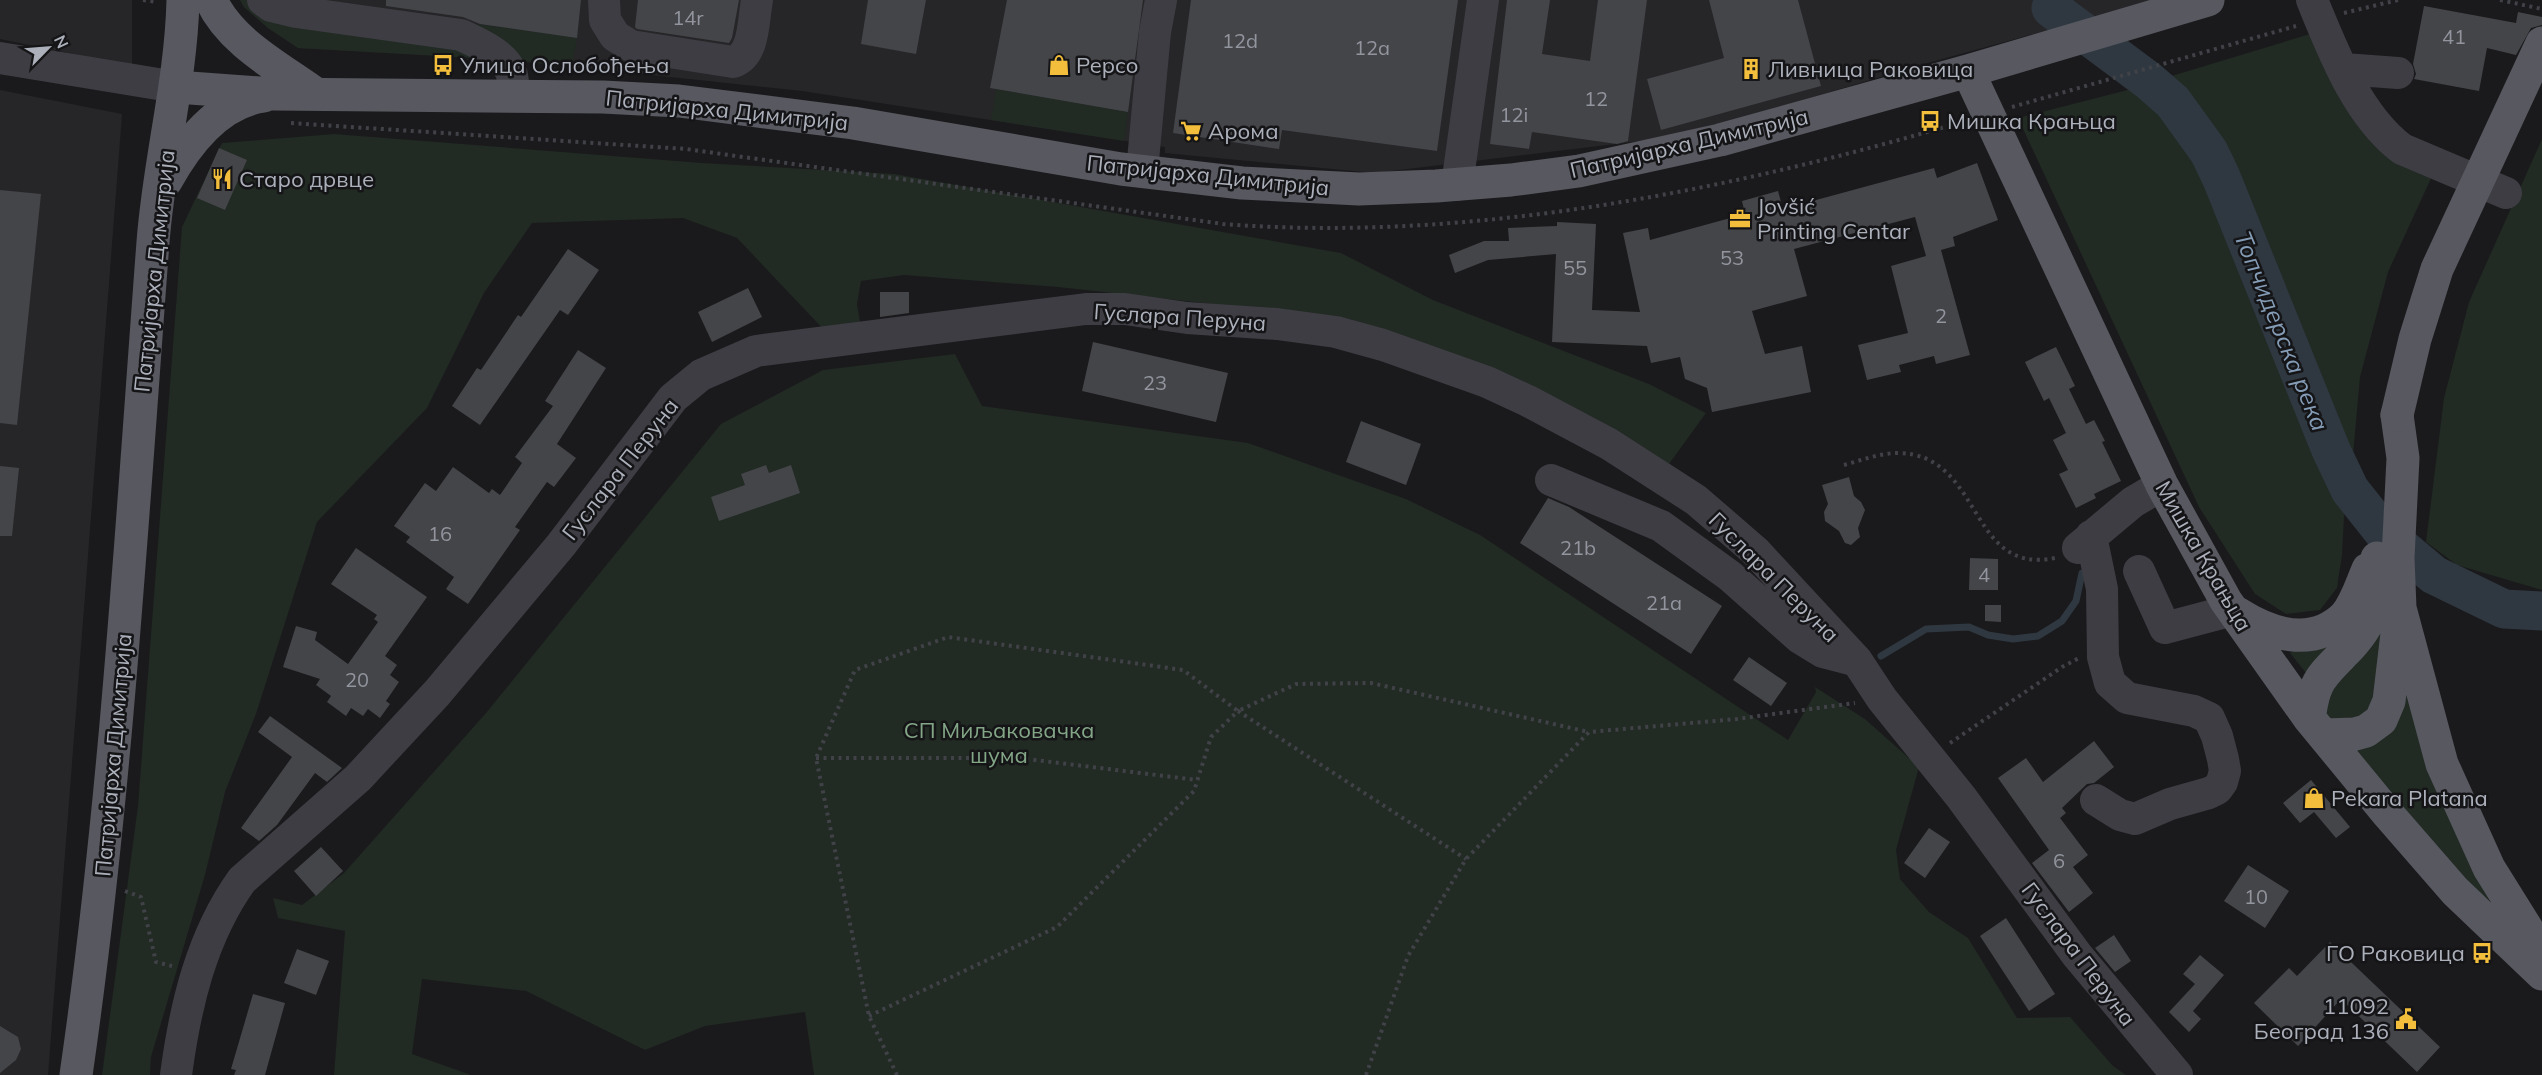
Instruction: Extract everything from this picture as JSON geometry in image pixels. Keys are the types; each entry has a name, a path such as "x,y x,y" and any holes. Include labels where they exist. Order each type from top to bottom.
{"main road":[{"path":"176,87 183,0"},
{"path":"211,0 225,23 237,36 316,94"},
{"name":"Патријарха Димитрија","path":"76,1075 102,886 157,198 176,87 273,94 603,97 679,101 891,128 1142,171 1242,183 1359,189 1457,185 1579,171 1720,140 1968,71 2208,0"},
{"path":"2397,415 2403,458 2398,558 2400,608 2389,701 2381,720 2366,731 2355,734 2316,726 2316,687 2322,677 2360,636 2373,613 2379,586 2376,551 2383,454 2397,415 2413,348 2436,269 2542,43"},
{"name":"Мишка Крањца","path":"1968,71 2162,485 2233,610 2316,726 2455,891 2542,974"},
{"path":"157,198 185,149 206,126 240,103 273,94"},
{"path":"2233,610 2253,623 2278,634 2300,635 2327,628 2345,615 2353,605 2376,551"},
{"path":"2400,608 2442,764 2489,868 2542,953"}],"street":[{"path":"263,0 271,6 296,12 461,35 477,42 507,64 512,75 514,96"},
{"path":"604,0 605,20 615,36 631,46 733,62 747,52 757,0"},
{"path":"1142,171 1155,32 1161,0"},
{"path":"1457,185 1483,0"},
{"path":"2316,10 2344,69 2371,115 2389,139 2402,149 2506,193"},
{"path":"0,58 176,87"},
{"path":"2344,69 2398,73"},
{"name":"Гуслара Перуна","path":"176,1075 185,1015 195,974 242,880 358,777 437,693 561,545 673,398 702,375 756,351 1086,309 1125,309 1187,318 1277,324 1336,332 1383,345 1487,382 1528,401 1589,433 1696,500 1747,544 1857,661 1882,699 1929,757 2077,955 2177,1075"},
{"path":"1551,480 1661,526 1730,576 1800,638 1823,652 1857,661"},
{"path":"2097,800 2120,815 2135,819 2170,804 2209,793 2222,782 2225,771 2217,736 2209,718 2194,711 2127,698 2110,683 2103,657 2102,590 2084,542 2133,502 2162,485"},
{"path":"2139,571 2165,628 2233,610"}],"path":[{"path":"1989,114 2151,66 2316,10 2398,0"},
{"path":"2500,0 2542,9"},
{"path":"1844,465 1880,455 1899,453 1915,456 1948,472 1967,497 1991,536 2001,547 2014,555 2031,560 2044,560 2060,557 2084,542"},
{"path":"897,1075 869,1016 816,758 855,670 948,637 1184,670 1238,711 1466,859"},
{"path":"1929,757 2062,667"},
{"path":"869,1016 1057,927 1194,791 1211,737 1238,711 1296,684 1371,683 1589,732 1737,719 1882,699"},
{"path":"1366,1075 1407,956 1466,859 1589,732"},
{"path":"816,758 1019,758 1197,780"},
{"path":"102,886 141,897 156,962 195,974"}],"shaded area":[{"path":"0,0 132,0 132,66 0,39"},
{"path":"240,0 2159,0 1924,64 1682,136 1374,173 1165,153 1165,147 802,91 502,59 298,48 268,28 244,7"},
{"path":"0,90 122,114 48,1075 0,1075"}],"green space":[{"path":"240,0 256,0 431,37 490,59 298,48 268,28 244,7"},
{"path":"477,24 577,38 572,66 526,62"},
{"path":"2310,34 2434,172 2388,272 2360,377 2351,479 2227,176 2197,122 2165,78"},
{"path":"2143,86 2176,119 2204,157 2310,419 2345,498 2342,555 2337,588 2320,610 2286,614 2255,594 2199,507 2018,118"},
{"path":"996,89 1128,112 1124,141 991,120"},
{"path":"334,134 702,163 894,174 1341,253 1433,300 1649,384 1706,413 1669,464 1509,377 1350,319 1058,287 904,275 861,281 857,304 861,328 827,333 737,238 683,218 532,223 484,293 427,408 317,522 256,714 225,792 205,875 151,1057 150,1075 102,1075 138,806 182,227 222,143"},
{"path":"2542,139 2542,590 2457,565 2426,542 2444,398 2469,302"},
{"name":"СП Миљаковачка шума","path":"955,354 982,406 1248,443 1406,499 1480,535 1788,740 1816,692 1815,687 1865,719 1919,767 1896,850 1900,879 1929,912 1968,938 2017,1018 2070,1017 2113,1066 2126,1075 814,1075 805,1012 705,1026 645,1050 526,991 422,979 412,1054 471,1075 334,1075 345,931 278,918 273,898 302,905 344,873 486,713 721,424 823,370"},
{"path":"2388,614 2373,717 2328,722 2323,702"},
{"path":"2333,639 2306,673 2290,653 2302,644"},
{"path":"2408,691 2492,900 2475,889 2353,750 2405,699"}],"building":[{"path":"386,0 581,0 577,38 480,24 463,17 386,6"},
{"path":"638,0 739,0 732,38 729,43 637,29 635,27"},
{"path":"868,0 926,0 916,54 861,44"},
{"path":"1007,0 1143,0 1128,112 990,88"},
{"path":"1191,0 1458,0 1437,151 1282,130 1279,149 1173,133"},
{"path":"1507,0 1550,0 1542,54 1590,61 1598,0 1647,0 1628,141 1617,144 1532,132 1529,149 1490,144"},
{"name":"Ливница Раковица","path":"1709,0 1798,0 1821,86 1661,130 1647,79 1724,58"},
{"path":"2424,6 2516,23 2518,12 2542,17 2542,25 2531,28 2516,55 2487,48 2479,91 2414,79 2416,74 2413,64"},
{"name":"Старо дрвце","path":"219,148 247,160 225,210 197,198"},
{"path":"1977,163 1998,220 1953,237 1955,246 1941,250 1970,355 1936,364 1934,356 1899,365 1901,372 1867,380 1858,345 1908,333 1891,266 1926,256 1915,217 1794,249 1807,296 1752,311 1765,354 1802,346 1811,392 1712,412 1707,388 1685,379 1680,357 1651,363 1647,346 1552,342 1556,254 1488,260 1455,273 1449,255 1484,241 1509,241 1508,228 1557,226 1557,222 1596,224 1592,310 1640,312 1623,233 1648,228 1650,240 1745,214 1742,201 1778,191 1783,209 1934,168 1937,178"},
{"path":"0,190 41,194 17,425 0,423"},
{"path":"568,249 599,270 568,315 560,310 480,425 452,406 477,368 481,370 518,315 521,317"},
{"path":"748,288 762,317 712,342 698,312"},
{"path":"880,292 909,292 909,313 880,317"},
{"path":"1093,342 1228,373 1216,422 1082,391"},
{"path":"2056,347 2075,386 2069,389 2086,424 2094,420 2121,481 2094,494 2096,498 2076,508 2059,474 2068,470 2053,440 2066,433 2049,398 2044,401 2025,362"},
{"path":"578,350 606,368 557,444 576,458 554,487 547,482 515,527 520,530 468,604 446,589 454,577 406,542 410,537 394,526 425,483 436,491 453,467 489,493 492,489 500,495 522,463 515,457 553,406 545,401"},
{"path":"1361,421 1421,444 1406,485 1346,462"},
{"path":"766,465 769,473 791,465 800,493 719,521 711,497 745,485 741,474"},
{"path":"0,466 19,468 12,536 0,536"},
{"path":"1849,477 1854,496 1865,510 1858,528 1860,537 1851,545 1845,543 1839,531 1825,521 1824,512 1828,504 1822,485"},
{"path":"1548,498 1569,507 1722,606 1691,654 1520,543"},
{"path":"356,548 427,597 385,656 397,665 390,675 399,682 386,701 390,704 380,718 368,709 363,716 351,708 346,716 327,702 331,696 316,685 320,679 283,667 296,626 317,632 315,640 348,664 378,622 374,619 377,615 331,584"},
{"path":"1970,558 1998,559 1998,590 1969,590"},
{"path":"1985,605 2001,605 2001,622 1985,621"},
{"path":"1749,657 1787,683 1771,706 1733,680"},
{"path":"270,716 342,768 327,782 315,773 277,825 259,841 241,828 292,757 258,732"},
{"path":"2094,741 2114,767 2094,783 2087,784 2062,808 2066,813 2060,818 2088,855 2073,867 2093,893 2069,912 2032,863 2049,850 1998,778 2026,758 2043,782"},
{"path":"2311,780 2350,827 2336,838 2314,812 2300,823 2283,803"},
{"path":"1929,828 1950,842 1925,878 1904,863"},
{"path":"321,847 343,871 316,896 294,871"},
{"path":"2248,865 2289,891 2265,928 2224,901"},
{"path":"2006,918 2055,994 2029,1011 1980,936"},
{"path":"2114,935 2131,961 2115,972 2095,948"},
{"path":"2330,942 2440,1047 2417,1072 2341,999 2298,1046 2254,1003 2289,968 2297,976"},
{"path":"297,949 329,961 316,995 284,983"},
{"path":"2200,955 2224,975 2193,1011 2201,1019 2189,1032 2169,1012 2195,984 2183,974"},
{"path":"253,994 285,1003 265,1075 234,1075 236,1070 231,1069"},
{"path":"0,1026 18,1037 21,1049 16,1060 0,1073"}],"waterway":[{"name":"Топчидерска река","path":"2051,8 2149,81 2173,102 2209,152 2331,450 2350,490 2385,534 2434,575 2504,609 2542,611"},
{"path":"1881,656 1926,629 1969,627 1988,635 2013,639 2038,636 2062,621 2076,601 2082,573"}],"place":[{"name":"Улица Ослобођења","path":"443,65"},
{"name":"Pepco","path":"1059,65"},
{"name":"Ливница Раковица","path":"1751,69"},
{"name":"Мишка Крањца","path":"1930,121"},
{"name":"Арома","path":"1191,131"},
{"name":"Старо дрвце","path":"222,179"},
{"name":"Jovšić Printing Centar","path":"1740,219"},
{"name":"Pekara Platana","path":"2314,798"},
{"name":"ГО Раковица","path":"2482,953"},
{"name":"11092 Београд 136","path":"2406,1019"}]}
